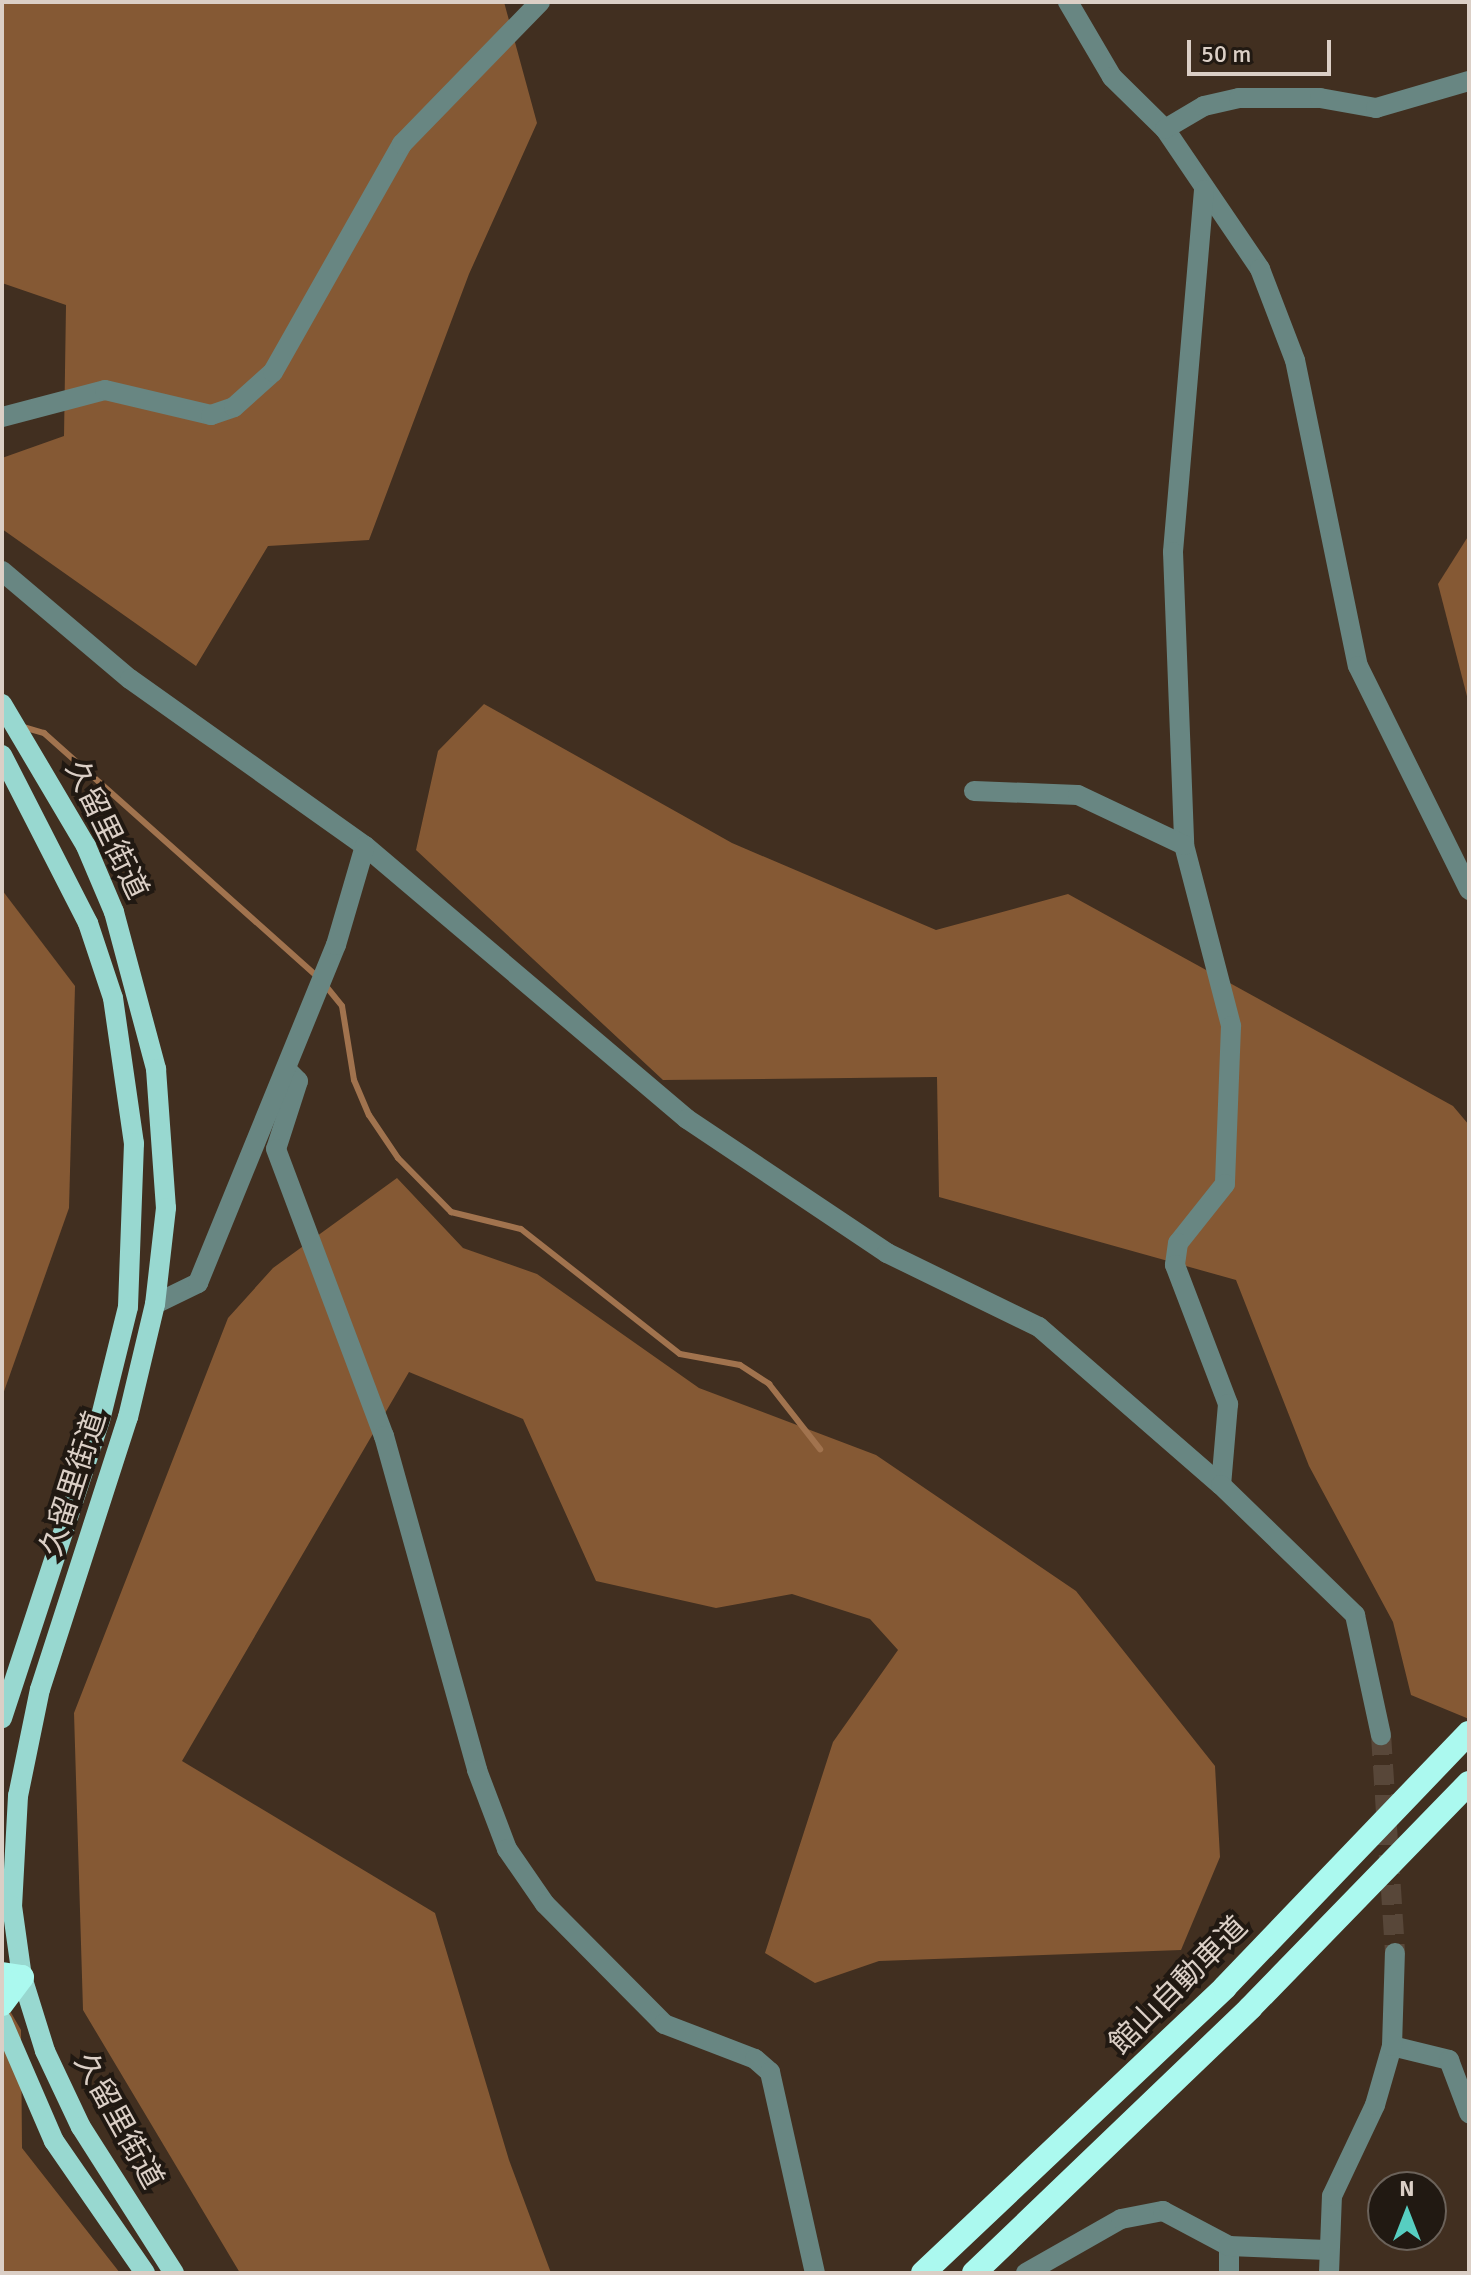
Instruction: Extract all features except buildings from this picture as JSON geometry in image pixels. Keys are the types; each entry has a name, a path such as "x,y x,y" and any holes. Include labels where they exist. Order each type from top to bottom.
{"highway":[{"name":"館山自動車道","path":"923,2273 1225,1987 1469,1733"},
{"path":"974,2273 1250,2008 1469,1783"},
{"path":"2,2004 12,1976"}],"main road":[{"name":"久留里街道","path":"2,704 86,846 139,989 164,1138 166,1208 155,1304 128,1417 40,1689 18,1796 12,1976 81,2127 174,2273"},
{"name":"久留里街道","path":"2,755 57,855 113,998 134,1143 134,1211 128,1307 100,1420 2,1718"},
{"name":"久留里街道","path":"2,2021 41,2120 145,2273"}],"street":[{"path":"2,417 105,390 211,415 234,407 273,372 402,144 540,2"},
{"path":"1068,2 1112,77 1165,129 1260,269 1295,360 1358,666 1469,890"},
{"path":"1165,129 1204,106 1239,98 1320,98 1376,108 1469,81"},
{"path":"1204,190 1173,552 1184,845 1231,1026 1225,1184 1178,1243 1175,1265 1228,1404 1221,1485"},
{"path":"2,571 130,679 365,846 687,1119 887,1253 1039,1327 1221,1485 1355,1615 1381,1735"},
{"path":"974,791 1078,795 1184,845"},
{"path":"155,1304 198,1283 336,945 365,846"},
{"path":"286,1069 298,1081 276,1149 384,1436 477,1770 507,1849 545,1904 664,2024 755,2059 770,2072 815,2273"},
{"path":"1329,2273 1327,2250 1332,2196 1375,2105 1392,2046 1395,1953"},
{"path":"1392,2046 1449,2060 1469,2113"},
{"path":"1026,2273 1121,2219 1163,2211 1229,2246 1327,2250"},
{"path":"1229,2246 1229,2273"}],"shaded area":[{"path":"2,2 504,2 537,123 469,274 369,540 268,546 196,666 2,529 2,458 64,436 66,305 2,283"},
{"path":"1469,535 1469,704 1438,584"},
{"path":"484,704 732,843 936,930 1068,894 1453,1106 1469,1125 1469,1719 1411,1695 1393,1622 1309,1466 1236,1280 939,1197 937,1077 663,1080 416,850 438,751"},
{"path":"2,890 75,986 69,1208 2,1397"},
{"path":"397,1178 463,1248 537,1274 699,1388 876,1455 1076,1591 1215,1766 1220,1857 1181,1950 879,1961 815,1983 765,1953 833,1742 898,1650 870,1619 792,1594 716,1608 596,1581 523,1419 409,1372 182,1761 435,1913 509,2160 551,2273 240,2273 83,2010 74,1713 228,1318 273,1268"},
{"path":"2,1997 21,2030 22,2148 120,2273 2,2273"}],"waterway":[{"path":"23,727 44,733 318,977"},
{"path":"325,985 342,1006 354,1080 369,1115 398,1158 451,1212 521,1229 680,1354 740,1365 769,1384 820,1449"}],"tunnel":[{"path":"1381,1735 1395,1953"}]}
